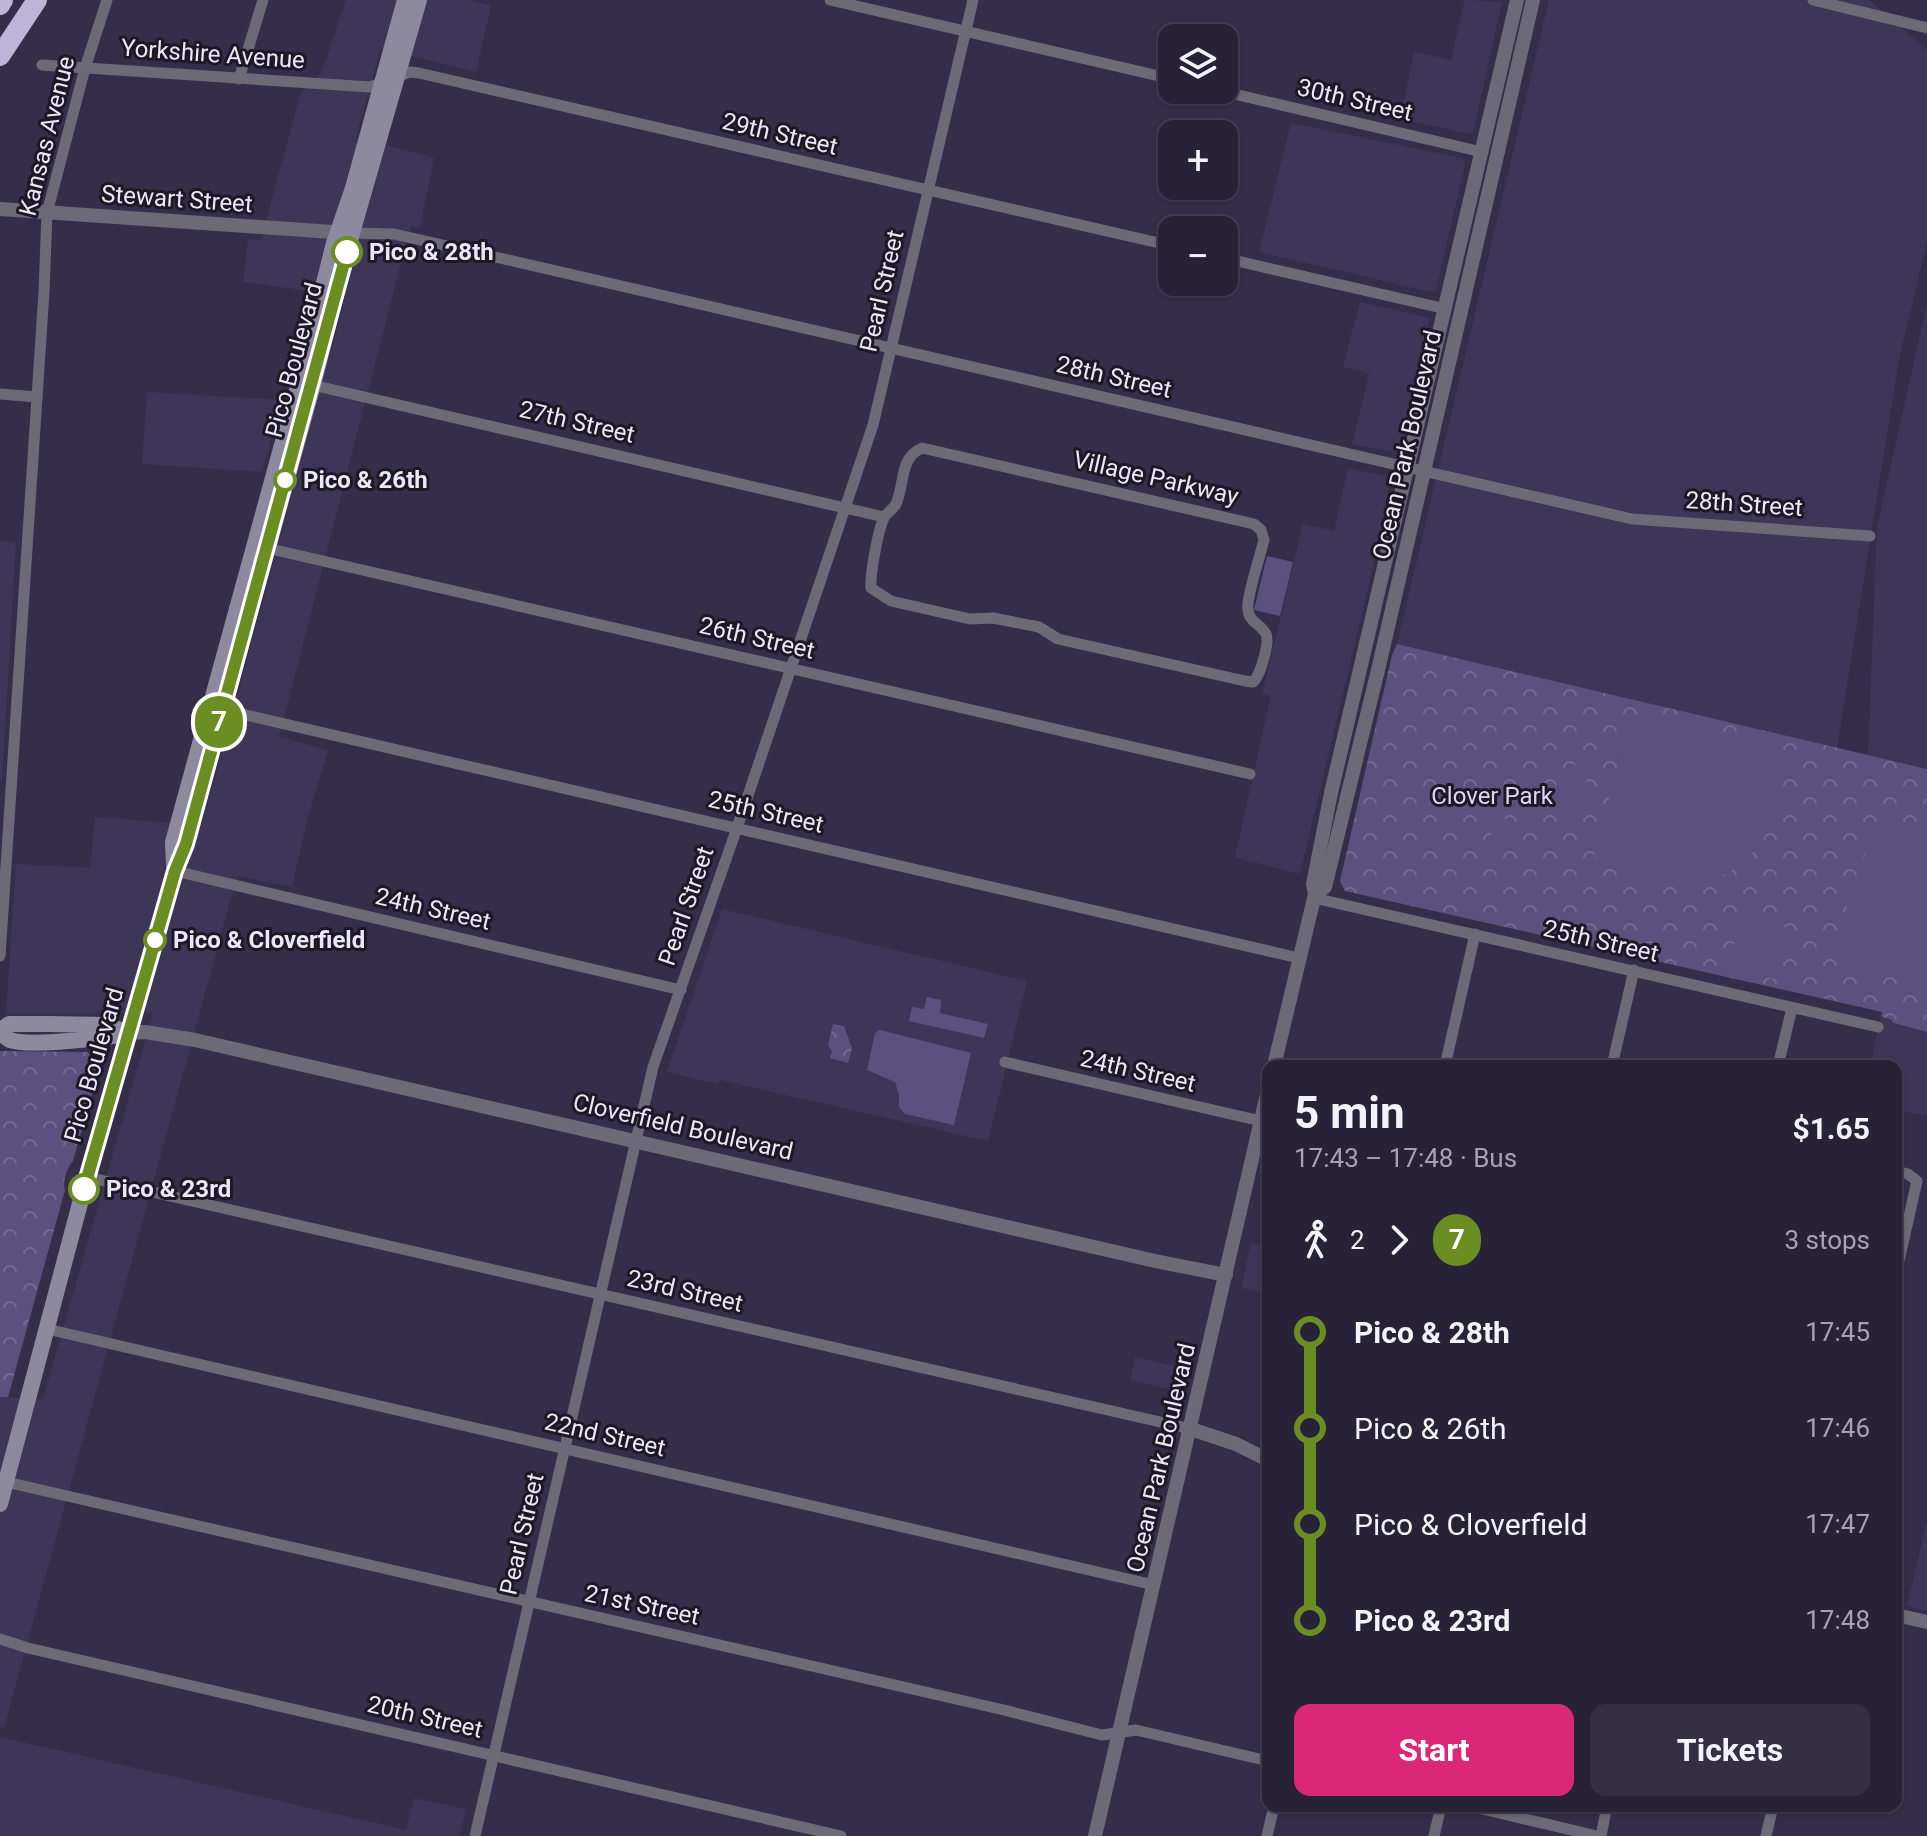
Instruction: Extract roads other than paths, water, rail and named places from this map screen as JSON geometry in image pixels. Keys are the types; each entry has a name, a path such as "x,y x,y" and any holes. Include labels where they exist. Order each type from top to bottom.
{"highway":[{"path":"0,56 37,0"}],"main road":[{"name":"Pico Boulevard","path":"0,1504 6,1482 6,1455 47,1329 128,1033 175,871 186,844 215,714 306,384 345,232 353,188 405,0"},
{"name":"Pico Boulevard","path":"345,232 397,78 419,0"},
{"name":"Cloverfield Boulevard","path":"0,1032 9,1024 49,1024 107,1025 128,1033"}],"street":[{"name":"Kansas Avenue","path":"0,956 47,213 85,68 107,0"},
{"path":"239,79 263,0"},
{"path":"830,0 1158,76"},
{"name":"Pearl Street","path":"475,1836 653,1067 873,425 973,0"},
{"name":"Ocean Park Boulevard","path":"1416,468 1446,309 1517,0"},
{"name":"Ocean Park Boulevard","path":"1275,1060 1314,896 1313,884 1331,793 1533,0"},
{"path":"1813,0 1927,28"},
{"name":"Yorkshire Avenue","path":"42,65 370,87 381,84"},
{"name":"29th Street","path":"381,84 410,72 419,73 1158,243"},
{"name":"30th Street","path":"1238,95 1482,152"},
{"name":"Stewart Street","path":"0,209 345,232"},
{"name":"28th Street","path":"345,232 394,234 1632,519 1870,536"},
{"path":"1238,261 1446,309"},
{"name":"27th Street","path":"306,384 884,517"},
{"path":"0,394 37,397"},
{"name":"Village Parkway","path":"922,448 1254,524 1261,530 1264,540 1248,604 1250,617 1265,632 1267,639 1259,676 1253,682 1245,681 1058,639 1039,627 993,618 970,619 891,601 871,588 870,575 884,517 897,503 907,461 913,452 922,448"},
{"name":"26th Street","path":"260,546 1250,774"},
{"name":"25th Street","path":"215,714 240,714 1299,958"},
{"name":"24th Street","path":"175,871 681,990"},
{"name":"25th Street","path":"1314,896 1878,1027"},
{"path":"1446,1060 1475,934"},
{"path":"1613,1060 1634,970"},
{"path":"1779,1060 1792,1008"},
{"name":"Cloverfield Boulevard","path":"128,1033 176,1036 1226,1275"},
{"name":"24th Street","path":"1005,1062 1261,1121"},
{"name":"Ocean Park Boulevard","path":"1095,1836 1262,1117"},
{"path":"1902,1172 1917,1181 1902,1247"},
{"name":"23rd Street","path":"87,1177 1191,1429 1236,1444 1262,1457"},
{"name":"22nd Street","path":"47,1329 1154,1585"},
{"name":"21st Street","path":"6,1482 1102,1735 1142,1731 1262,1760"},
{"path":"1902,1616 1927,1622"},
{"path":"1902,1623 1927,1629"},
{"name":"20th Street","path":"0,1639 841,1836"},
{"path":"1267,1836 1273,1812"},
{"path":"1434,1836 1440,1812"},
{"path":"1496,1812 1599,1836 1605,1812"},
{"path":"1766,1836 1772,1812"}],"place":[{"name":"Pico & 28th","path":"347,252"},
{"name":"Pico & 26th","path":"285,480"},
{"name":"Pico & Cloverfield","path":"155,940"},
{"name":"Pico & 23rd","path":"84,1189"}],"park label":[{"name":"Clover Park","path":"1492,796"}]}
